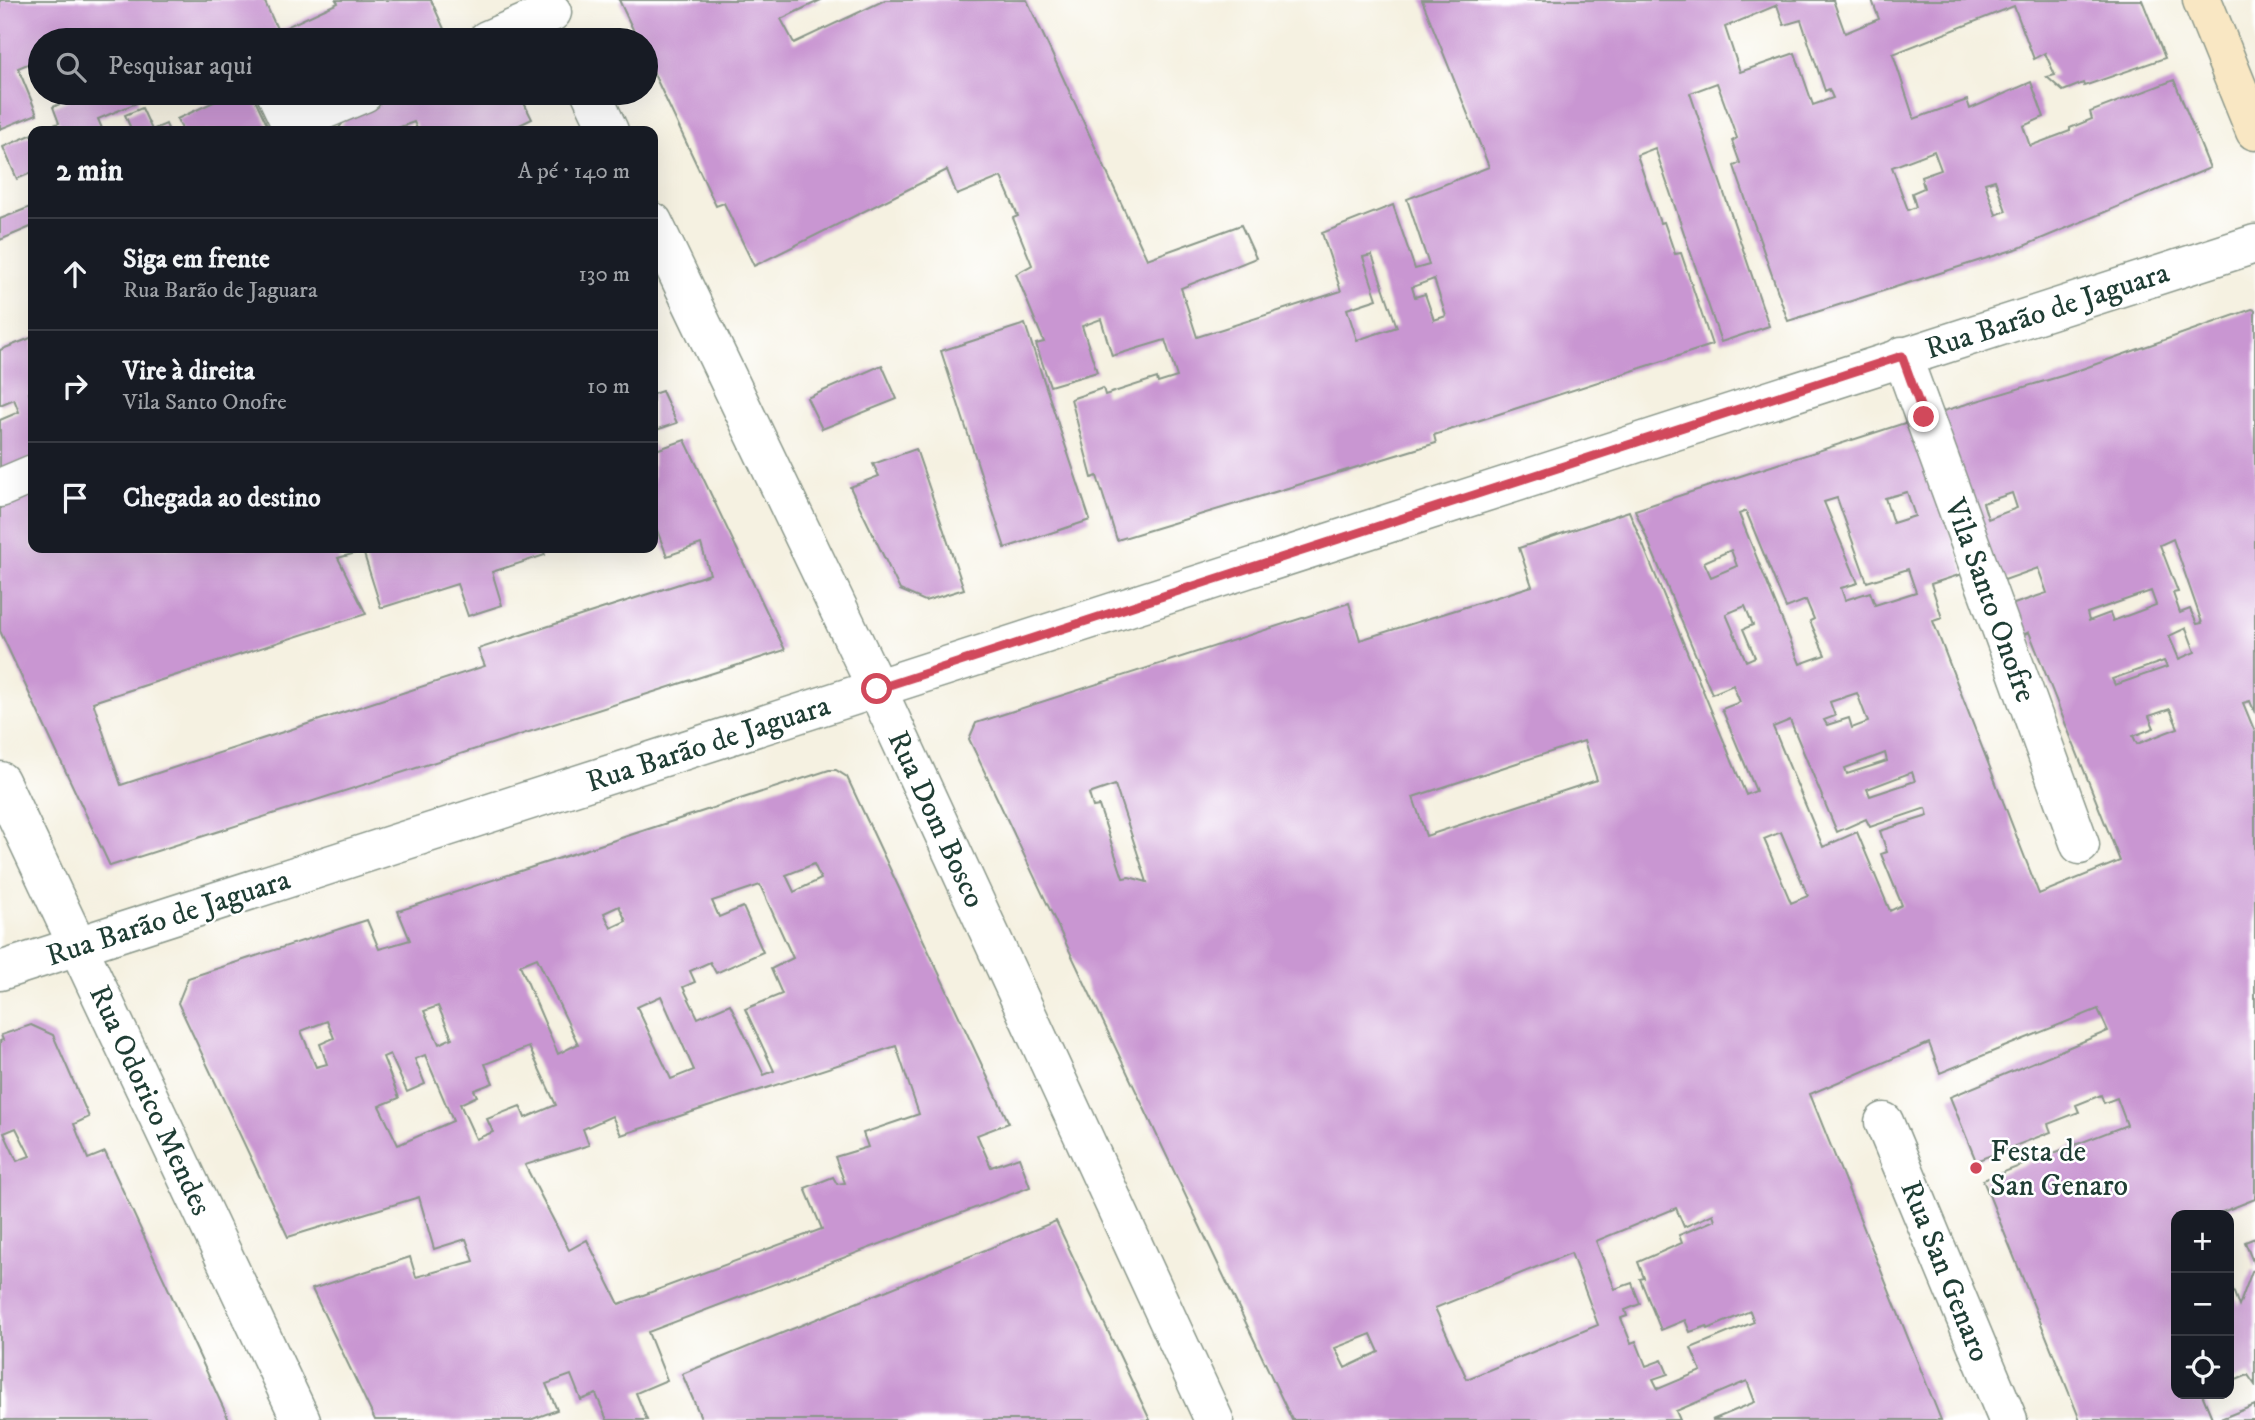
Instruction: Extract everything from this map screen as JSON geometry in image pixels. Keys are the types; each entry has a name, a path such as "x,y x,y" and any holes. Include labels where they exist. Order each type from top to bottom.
{"main road":[{"path":"2202,0 2255,131"}],"street":[{"path":"522,28 555,17"},
{"path":"287,116 324,105"},
{"path":"597,105 608,126"},
{"name":"Rua Dom Bosco","path":"658,232 877,689 1214,1420"},
{"name":"Rua Barão de Jaguara","path":"0,971 2255,244"},
{"name":"Vila Santo Onofre","path":"1902,356 2080,845"},
{"path":"0,488 28,476"},
{"name":"Rua Odorico Mendes","path":"0,781 300,1420"},
{"name":"Rua San Genaro","path":"1884,1122 2008,1420"}],"building":[{"path":"0,0 264,0 277,28 28,28 28,64 18,68 28,92 28,105 33,105 37,114 0,129"},
{"path":"336,0 431,0 444,28 284,28 338,3"},
{"path":"619,0 821,0 781,19 794,43 885,0 1027,0 1147,259 1241,225 1256,258 1181,288 1197,337 1341,291 1322,233 1393,205 1415,269 1429,265 1407,199 1489,167 1422,0 1833,0 1845,33 1879,19 1872,0 2142,0 2165,58 2063,91 2047,77 2055,75 2045,53 2034,59 2014,6 1893,54 1914,119 1967,100 1970,109 2031,82 2044,117 2023,126 2030,146 2070,131 2070,128 2092,119 2090,112 2174,80 2210,168 2019,248 1788,321 1734,166 1740,163 1732,141 1737,138 1717,83 1690,93 1769,326 1721,342 1655,148 1637,155 1660,223 1664,222 1675,254 1681,253 1712,345 1434,435 1436,443 1117,540 1097,476 1092,478 1071,399 1103,388 1105,395 1157,378 1158,383 1177,377 1165,340 1112,356 1101,319 1082,326 1097,372 1050,386 1036,344 1044,342 1016,274 1032,265 1013,218 1018,216 1001,177 957,195 947,170 754,266 724,203 716,206 658,83 658,28 632,28","holes":["1777,5 1784,25 1801,20 1825,91 1829,89 1833,98 1813,105 1795,53 1740,72 1725,27","1934,151 1941,170 1921,177 1924,188 1912,193 1916,207 1908,210 1892,167","1995,180 2006,211 1996,215 1985,183","1372,255 1397,327 1357,340 1347,309 1377,299 1363,257","1434,279 1446,316 1434,320 1425,294 1415,297 1412,287"]},
{"path":"132,105 98,119 101,126 52,126 59,123 53,107"},
{"path":"207,105 258,105 268,126 180,126 177,119"},
{"path":"376,105 525,105 532,119 517,126 416,126 414,122 403,126 340,126 346,118"},
{"path":"142,108 150,126 130,126 125,115"},
{"path":"28,136 28,174 17,179 3,147"},
{"path":"28,208 28,228 0,240 0,219"},
{"path":"2255,310 2255,713 2250,701 2243,703 2255,732 2255,1199 2228,1210 2171,1210 2171,1399 2204,1399 2213,1420 2080,1420 1983,1180 2127,1125 2117,1098 2104,1103 2101,1095 2076,1105 2079,1112 2048,1124 2051,1132 1976,1161 1950,1097 2108,1031 2098,1009 1940,1073 1929,1043 1810,1094 1941,1420 1712,1420 1755,1402 1747,1381 1676,1411 1680,1420 1292,1420 969,739 976,723 1349,603 1360,640 1532,586 1519,548 1629,511 1746,795 1756,791 1722,709 1740,702 1733,685 1712,694 1635,510 1911,421 1965,573 1931,584 1942,618 1933,621 2039,894 2120,861 2029,632 2018,637 2008,606 2047,593 2038,568 1999,582 1940,412 2065,375","holes":["1907,492 1915,516 1893,523 1885,498","2012,493 2017,508 1988,519 1983,503","1837,498 1867,582 1908,569 1916,592 1875,605 1870,592 1845,600 1841,588 1858,583 1824,502","1746,511 1786,608 1806,600 1814,619 1810,621 1825,655 1800,664 1739,514","2173,539 2202,623 2197,624 2190,609 2180,613 2173,593 2178,592 2160,545","1731,550 1737,566 1711,577 1704,562","2151,591 2156,605 2113,621 2110,613 2089,621 2087,613","1745,606 1753,625 1743,629 1755,657 1746,661 1726,614","2186,628 2195,652 2179,659 2169,636","2164,661 2167,667 2115,685 2112,679","1857,693 1868,722 1852,728 1849,718 1827,725 1824,720 1835,716 1830,702","2170,709 2178,728 2137,744 2133,736 2154,728 2149,716","1790,720 1837,832 1866,819 1870,827 1926,808 1928,816 1880,831 1887,852 1881,854 1902,905 1890,911 1857,832 1823,847 1773,727","1584,741 1597,780 1426,836 1413,797","1885,753 1887,761 1847,774 1845,768","1912,772 1915,781 1870,796 1867,789","1115,785 1147,882 1123,878 1099,806 1093,807 1089,794","1781,832 1808,896 1791,903 1764,839","1676,1208 1684,1227 1713,1214 1715,1220 1679,1235 1682,1243 1638,1262 1644,1278 1640,1279 1661,1330 1685,1320 1690,1332 1707,1326 1708,1329 1750,1311 1754,1322 1691,1348 1701,1371 1658,1389 1653,1379 1668,1374 1662,1360 1646,1366 1636,1341 1631,1343 1621,1318 1627,1316 1625,1310 1640,1304 1632,1283 1615,1289 1596,1241","1571,1253 1598,1325 1467,1379 1435,1308","1371,1334 1379,1352 1345,1368 1335,1348"]},
{"path":"1025,324 1090,520 1005,548 941,351"},
{"path":"28,339 28,460 0,471 0,420 19,412 14,399 0,405 0,350"},
{"path":"882,365 897,399 822,429 807,398"},
{"path":"662,391 677,423 658,429 658,392"},
{"path":"685,440 785,650 110,866 0,631 0,505 28,493 28,553 356,553 338,558 366,614 93,702 121,785 485,666 478,649 710,574 701,544 667,556 658,533 658,449"},
{"path":"916,449 964,589 925,601 900,590 850,487 879,476 873,464"},
{"path":"364,553 545,555 492,572 502,605 468,616 457,584 381,608"},
{"path":"829,770 836,770 847,777 1009,1123 977,1135 991,1167 1019,1157 1030,1187 648,1332 667,1380 636,1393 647,1420 607,1420 596,1394 581,1400 571,1375 546,1384 557,1410 530,1420 375,1420 312,1289 410,1257 416,1277 474,1261 466,1239 434,1249 419,1197 288,1237 178,1003 188,978 367,920 379,949 410,940 398,911","holes":["814,864 821,879 794,892 786,875","760,885 793,958 771,969 782,994 745,1009 774,1071 764,1075 730,1004 698,1018 683,987 695,982 690,971 710,962 716,973 763,952 743,907 719,917 712,901","619,906 626,921 611,928 604,913","537,958 578,1044 558,1054 520,965","661,996 694,1070 671,1079 637,1007","438,1006 452,1038 439,1044 424,1011","327,1021 334,1038 320,1044 327,1064 316,1067 301,1031","896,1046 919,1114 863,1133 868,1147 835,1157 845,1183 837,1184 833,1177 805,1188 822,1229 619,1304 587,1240 569,1250 525,1165 589,1145 583,1129 612,1116 621,1135","529,1047 556,1105 525,1118 520,1106 487,1119 493,1132 476,1139 460,1104 477,1096 474,1090 493,1083 485,1064","390,1054 407,1092 425,1084 415,1059 425,1055 453,1121 398,1145 379,1106 399,1098 383,1057"]},
{"path":"31,1025 53,1035 89,1117 74,1124 88,1159 105,1152 229,1420 0,1420 1,1035","holes":["16,1128 30,1156 17,1161 4,1133"]},
{"path":"1056,1221 1150,1420 702,1420 682,1374"},
{"path":"2255,1238 2255,1267 2245,1242"},
{"path":"2255,1270 2255,1385 2248,1375 2234,1381 2234,1292 2239,1306 2252,1271"},
{"path":"2255,1405 2255,1420 2218,1420"}],"place":[{"name":"Festa de San Genaro","path":"1976,1168"}],"route":[{"path":"877,689 1902,356 1924,417"}]}
